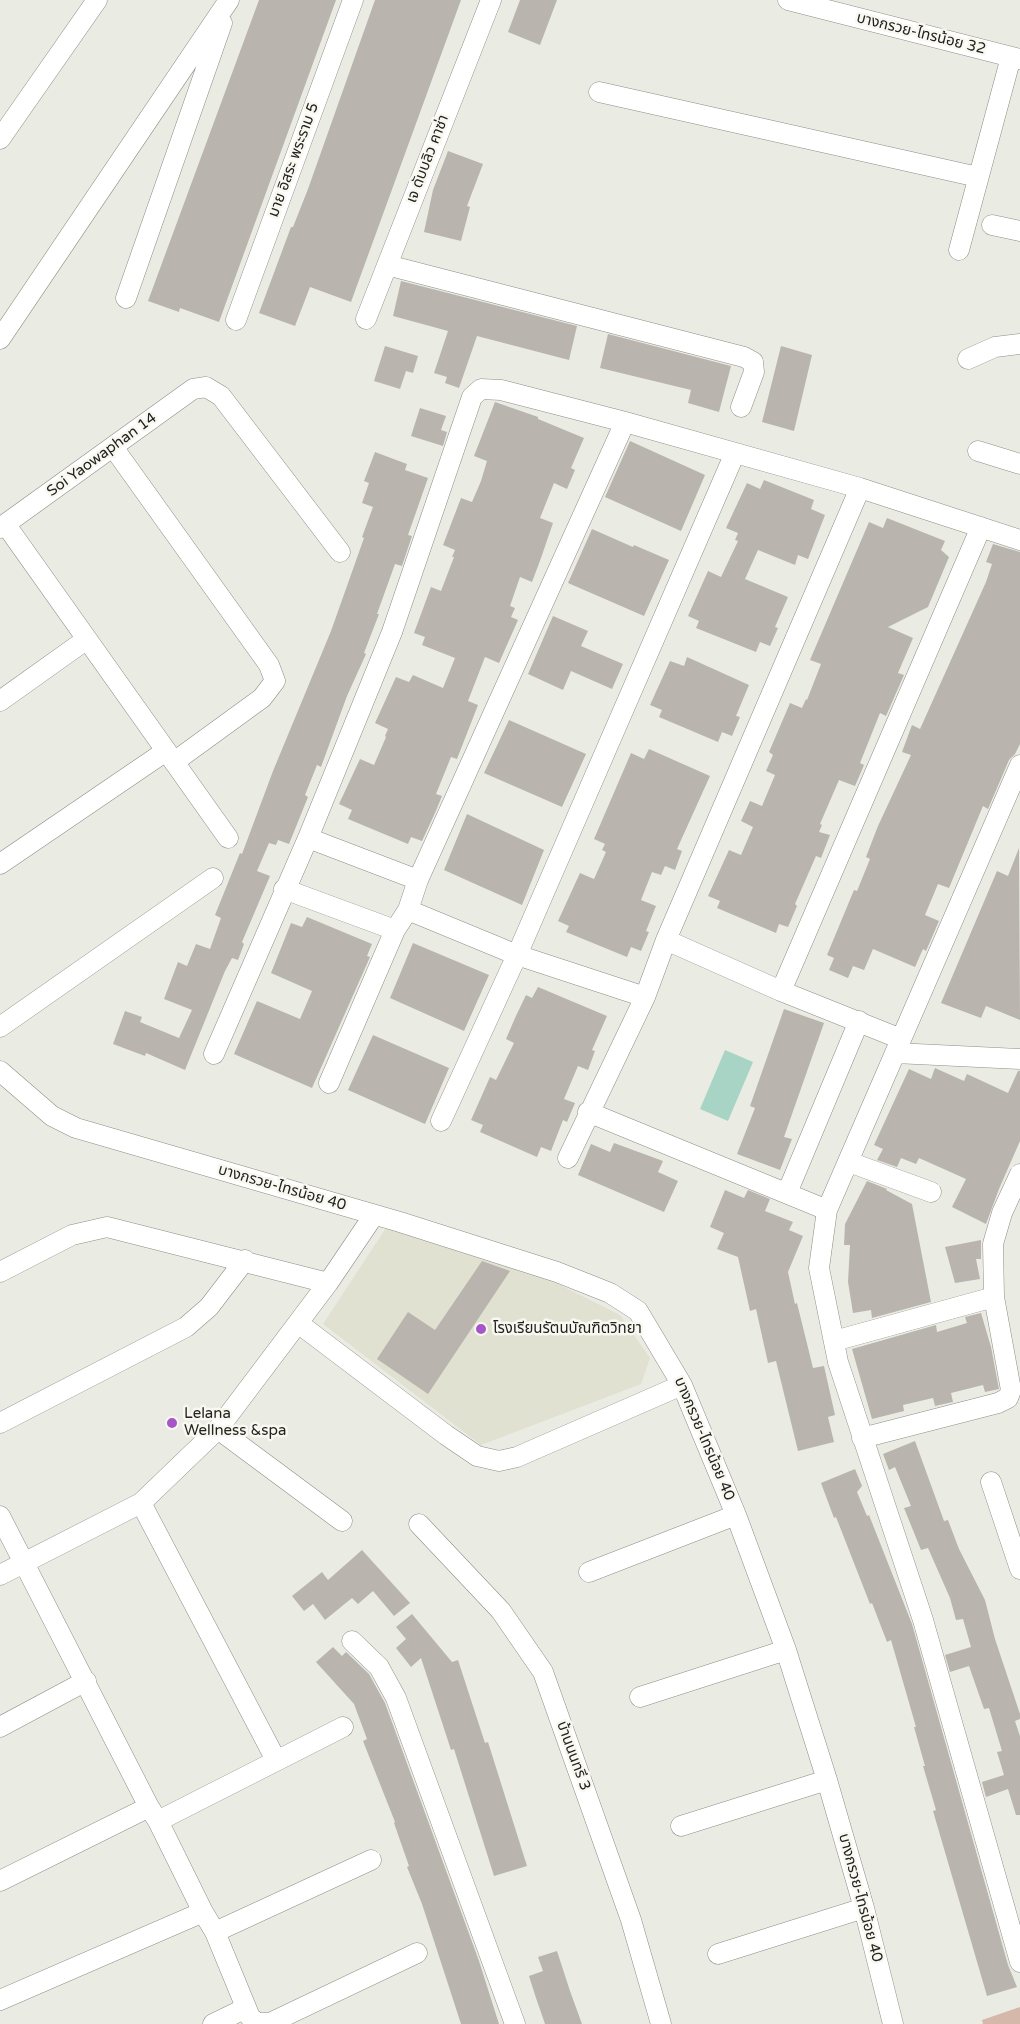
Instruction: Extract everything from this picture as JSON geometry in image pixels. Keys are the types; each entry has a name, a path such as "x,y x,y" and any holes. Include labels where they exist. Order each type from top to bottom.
{"street":[{"path":"0,139 96,0"},
{"path":"126,298 229,0"},
{"path":"0,339 229,0"},
{"name":"มาย อิสระ พระราม 5","path":"236,320 353,0"},
{"name":"เจ ดับบลิว คาซ่า","path":"366,319 491,0"},
{"name":"บางกรวย-ไทรน้อย 32","path":"788,0 834,6 1015,58"},
{"path":"959,250 978,177 1015,58"},
{"path":"599,92 978,177"},
{"path":"992,225 1020,231"},
{"path":"387,265 744,357 753,362 754,372 741,407"},
{"path":"968,359 995,347 1020,344"},
{"name":"Soi Yaowaphan 14","path":"3,526 193,389 206,387 221,396 340,552"},
{"path":"214,1054 308,838 392,632 472,397 481,388 501,390 625,422 860,488 1020,540"},
{"path":"329,1083 395,930 408,910 418,880 625,422"},
{"path":"0,864 262,698 275,681 269,665 113,447"},
{"path":"978,451 1020,465"},
{"path":"441,1121 517,955 735,453"},
{"path":"568,1158 588,1112 645,997 666,940 860,488"},
{"path":"3,526 87,639 228,838"},
{"path":"781,991 981,527"},
{"path":"0,701 87,639"},
{"path":"1020,765 827,1210 819,1268 838,1362 923,1620 1020,1962"},
{"path":"308,838 418,880"},
{"path":"0,1027 213,878"},
{"path":"284,889 395,930"},
{"path":"408,910 517,955 645,997"},
{"path":"666,940 781,991 859,1021 898,1046 1020,1059"},
{"path":"787,1193 859,1021"},
{"name":"บางกรวย-ไทรน้อย 40","path":"0,1071 52,1116 76,1128 374,1215 557,1272 610,1293 638,1311 682,1384 736,1515 786,1650 864,1908 893,2024"},
{"path":"588,1112 827,1210"},
{"path":"849,1162 932,1192"},
{"path":"862,1438 998,1403 1008,1398 1011,1390 994,1297 993,1244 1002,1213 1020,1174"},
{"path":"0,1575 141,1503 218,1429 328,1283 374,1215"},
{"path":"0,1272 72,1235 107,1227 245,1260 328,1283"},
{"path":"0,1423 186,1327 208,1307 245,1260"},
{"path":"834,1341 994,1297"},
{"path":"298,1323 453,1440 477,1456 499,1461 517,1457 682,1384"},
{"path":"218,1429 342,1521"},
{"path":"991,1482 1020,1569"},
{"path":"141,1503 276,1760"},
{"path":"589,1572 736,1515"},
{"path":"0,1516 215,1932 250,2017 257,2023 270,2023 417,1953"},
{"name":"บ้านนนทรี 3","path":"419,1524 501,1611 543,1672 632,1920 661,2024"},
{"path":"352,1641 379,1668 396,1698 515,2024"},
{"path":"640,1697 786,1650"},
{"path":"0,1727 86,1681"},
{"path":"0,1881 276,1760 343,1727"},
{"path":"681,1826 827,1780"},
{"path":"215,1932 371,1860"},
{"path":"718,1954 864,1908"},
{"path":"0,2000 203,1912"},
{"path":"213,2024 246,2008"}],"shaded area":[{"path":"725,1050 753,1062 728,1121 700,1109"},
{"name":"โรงเรียนรัตนบัณฑิตวิทยา","path":"388,1225 550,1280 620,1315 650,1358 641,1384 481,1445 323,1324"},
{"path":"1020,2007 1020,2024 983,2024 982,2020"}],"building":[{"path":"259,0 336,0 219,322 180,308 179,312 148,301"},
{"path":"375,0 461,0 351,302 310,287 295,326 259,313 291,227 293,227 308,189"},
{"path":"520,0 557,0 540,45 508,32"},
{"path":"448,151 483,164 467,206 470,207 461,241 424,232 433,190"},
{"path":"401,281 577,326 569,360 477,336 459,388 445,383 447,377 434,373 448,331 393,316"},
{"path":"608,334 731,366 719,412 688,403 691,390 600,368"},
{"path":"385,346 418,356 413,373 406,371 400,389 374,381"},
{"path":"781,346 812,355 794,431 762,422"},
{"path":"495,402 538,417 538,419 584,438 571,468 575,470 567,489 554,483 540,518 553,523 541,558 532,582 520,577 510,606 515,608 511,617 518,620 499,663 485,657 468,701 478,705 457,759 451,757 436,794 442,796 435,813 422,841 411,837 408,844 348,819 352,810 339,804 360,759 374,765 388,729 375,723 396,677 409,682 413,675 443,688 455,658 422,645 425,637 414,633 431,587 441,591 454,557 452,557 455,550 443,545 461,498 472,502 481,481 487,461 474,456"},
{"path":"420,408 446,416 441,430 447,432 443,446 411,436"},
{"path":"630,441 705,475 681,531 605,497"},
{"path":"375,452 407,464 405,470 428,478 408,535 412,536 402,566 395,564 364,653 366,654 347,696 321,767 317,765 305,795 308,797 289,844 278,840 276,845 269,843 257,871 270,876 242,942 244,944 238,960 232,958 225,971 185,1070 146,1053 145,1056 113,1044 125,1011 142,1017 140,1022 179,1038 192,1010 164,999 178,962 187,966 196,944 210,949 221,918 215,915 240,853 242,854 273,771 331,631 364,538 362,537 373,507 362,503 369,483 364,481"},
{"path":"764,480 814,500 811,509 825,515 808,559 798,555 795,565 758,550 745,579 788,597 775,627 778,628 770,646 760,642 756,652 696,628 699,621 688,616 708,571 721,577 738,541 735,540 738,533 726,528 747,483 760,489"},
{"path":"887,518 945,541 941,550 949,557 928,607 888,627 913,638 898,673 904,675 886,716 880,713 860,763 864,765 855,786 839,780 820,824 822,825 819,832 830,835 821,858 816,856 795,904 797,906 788,927 779,924 776,933 717,908 720,901 708,896 729,850 741,855 753,827 741,821 750,801 762,806 775,775 766,771 773,755 769,752 790,703 802,708 807,700 821,664 810,660 869,522 883,528"},
{"path":"592,529 669,560 644,616 568,583"},
{"path":"993,544 1020,552 1020,744 1009,760 988,809 983,806 949,888 938,884 925,915 939,921 926,951 923,949 915,967 873,949 864,970 853,966 848,978 829,970 834,958 827,955 854,890 857,891 870,859 866,857 878,826 911,755 902,752 912,725 920,729 986,582 992,564 986,562"},
{"path":"553,616 588,631 581,646 623,664 612,689 571,671 563,690 528,674"},
{"path":"687,657 749,685 736,716 740,717 732,736 722,732 718,742 659,717 662,710 650,705 670,661 684,666"},
{"path":"509,720 586,754 562,807 484,773"},
{"path":"649,749 710,776 677,849 682,851 675,870 665,866 661,875 652,872 641,900 656,906 646,931 649,932 641,951 631,947 627,957 566,932 569,926 558,921 580,873 594,879 606,852 602,850 605,844 594,839 631,753 644,759"},
{"path":"467,814 544,850 522,905 444,870"},
{"path":"1019,848 1020,1020 986,1006 981,1018 941,1003 997,871 1008,876"},
{"path":"307,917 372,944 367,956 370,957 312,1088 234,1054 257,1001 300,1019 312,991 271,973 291,923 302,927"},
{"path":"413,943 489,975 464,1031 390,998"},
{"path":"538,987 607,1016 592,1050 595,1051 588,1070 578,1066 564,1099 575,1103 567,1122 563,1120 551,1151 541,1147 537,1157 480,1132 483,1125 471,1120 490,1077 496,1080 514,1043 506,1039 526,995 532,998"},
{"path":"784,1009 824,1023 784,1137 792,1139 780,1170 737,1154 755,1108 750,1106"},
{"path":"373,1035 449,1068 425,1124 348,1090"},
{"path":"935,1068 964,1081 967,1074 1008,1093 1020,1071 1020,1141 986,1224 952,1207 966,1179 919,1158 916,1164 901,1158 897,1167 877,1160 883,1149 874,1145 909,1069 931,1079"},
{"path":"614,1143 663,1161 658,1172 678,1181 664,1212 578,1175 591,1144 610,1152"},
{"path":"867,1181 887,1189 912,1204 931,1302 872,1318 871,1310 853,1313 848,1282 850,1245 844,1245 845,1224"},
{"path":"725,1190 744,1198 748,1190 770,1199 765,1211 793,1222 789,1230 803,1236 788,1272 813,1368 824,1366 835,1415 828,1417 834,1442 798,1451 776,1361 768,1363 756,1309 750,1311 738,1257 717,1249 724,1233 710,1227"},
{"path":"981,1240 981,1259 976,1259 980,1279 955,1283 945,1247"},
{"path":"482,1261 510,1271 428,1394 377,1359 408,1312 435,1330"},
{"path":"981,1313 991,1347 999,1389 985,1392 983,1385 951,1393 953,1402 935,1406 933,1398 903,1405 904,1411 872,1419 852,1349 936,1325 937,1332 967,1323 965,1317"},
{"path":"915,1441 944,1521 948,1520 959,1549 985,1600 995,1639 1020,1714 1020,1719 1015,1721 1020,1736 1020,1815 1016,1815 1008,1789 986,1797 982,1782 1004,1775 997,1752 1002,1751 989,1708 984,1709 969,1666 950,1672 945,1655 971,1647 963,1619 956,1620 950,1598 928,1548 921,1550 904,1508 911,1506 895,1467 889,1470 883,1454"},
{"path":"855,1469 862,1486 857,1492 867,1516 869,1515 912,1624 1008,1965 1017,1987 987,1996 933,1811 936,1810 923,1766 925,1766 914,1727 916,1727 891,1640 887,1642 872,1603 870,1604 821,1483"},
{"path":"362,1550 410,1603 394,1616 373,1591 358,1604 352,1598 325,1620 313,1604 304,1611 292,1596 322,1572 328,1580"},
{"path":"412,1614 452,1662 458,1660 485,1743 488,1742 527,1866 494,1876 454,1749 451,1750 421,1658 411,1667 396,1648 406,1639 396,1627"},
{"path":"333,1647 342,1656 346,1652 369,1674 385,1703 479,1961 499,2024 461,2024 422,1904 407,1867 409,1866 395,1822 363,1741 367,1739 354,1704 316,1662"},
{"path":"557,1951 582,2024 545,2024 536,1998 529,1976 543,1971 538,1957"}],"place":[{"name":"โรงเรียนรัตนบัณฑิตวิทยา","path":"481,1329"},
{"name":"Lelana Wellness &spa","path":"172,1423"}]}
